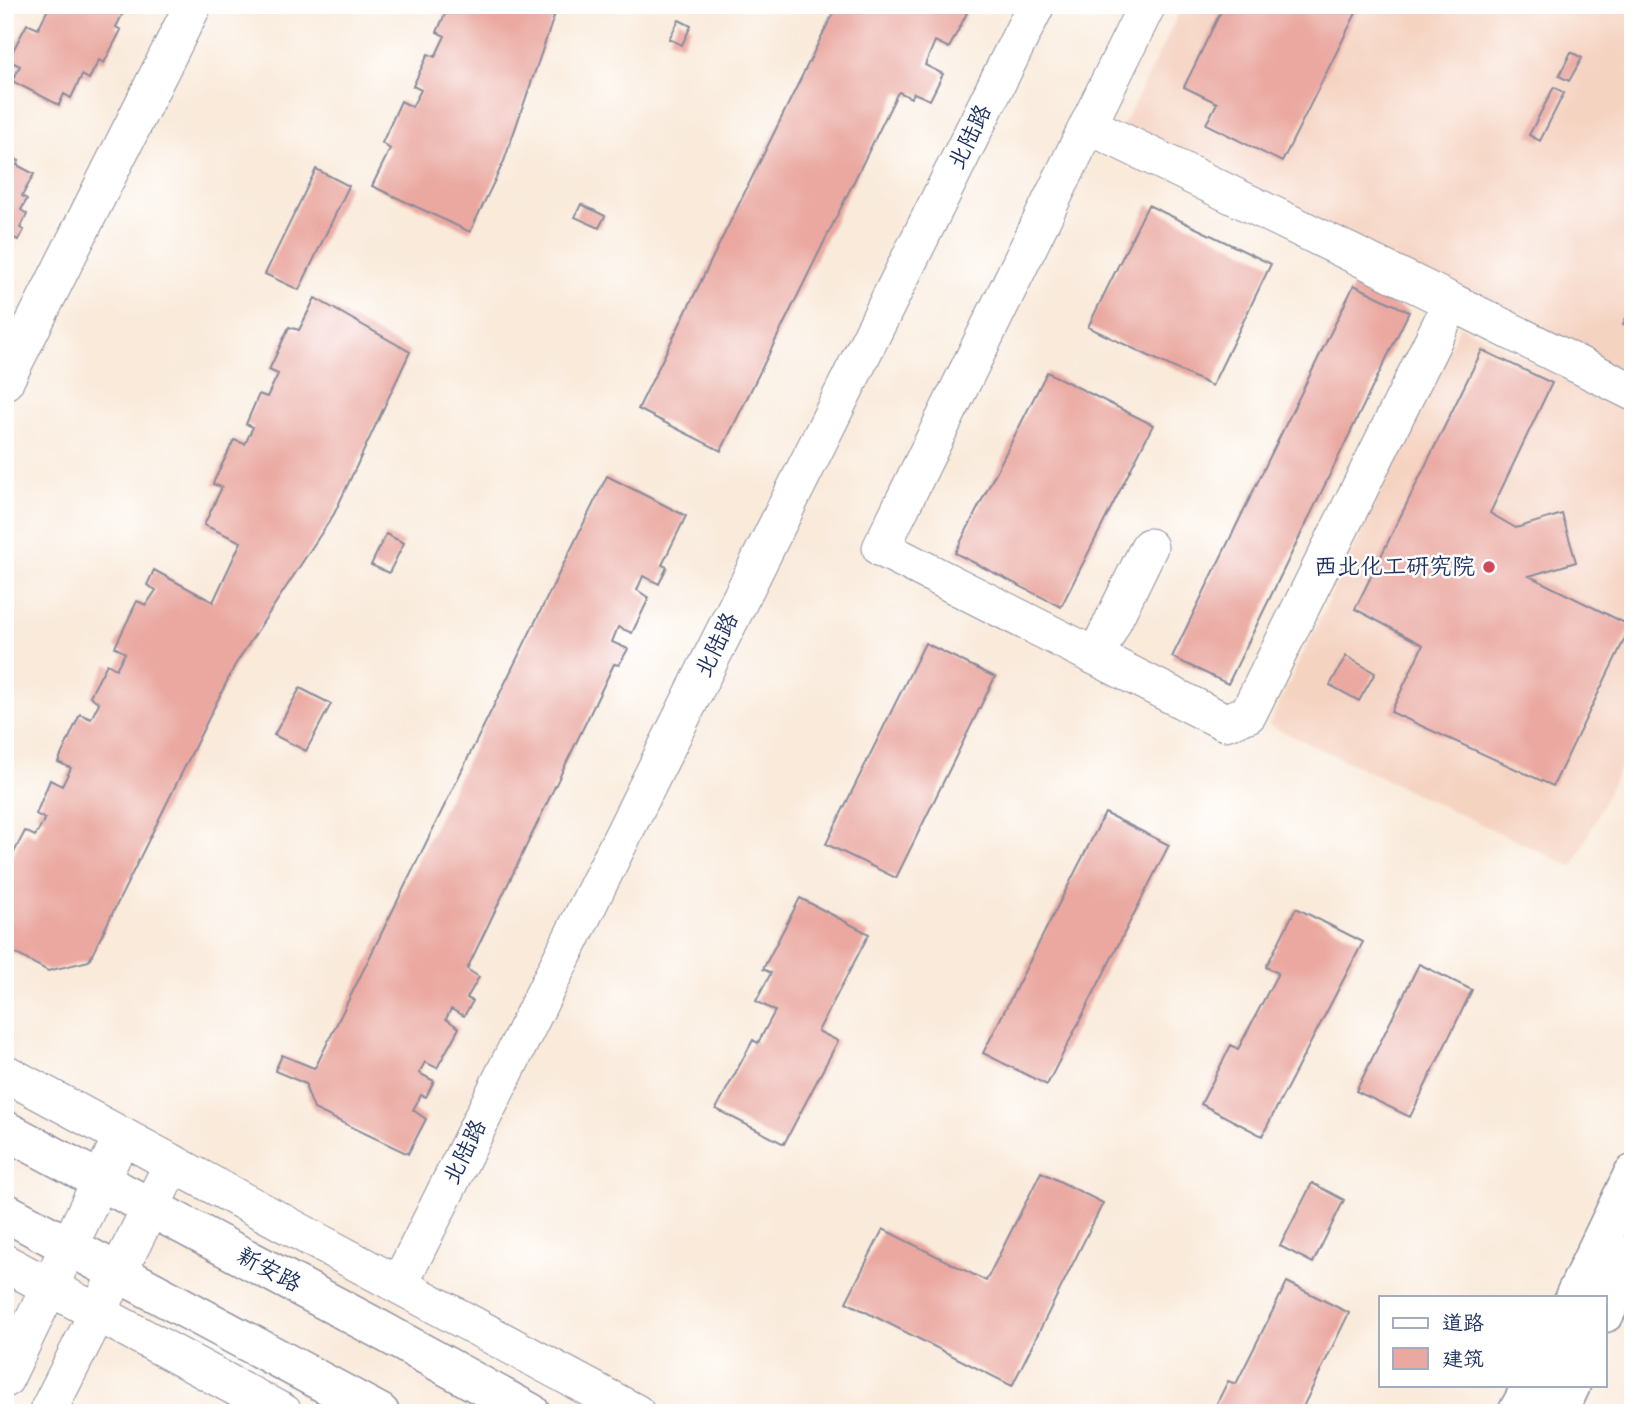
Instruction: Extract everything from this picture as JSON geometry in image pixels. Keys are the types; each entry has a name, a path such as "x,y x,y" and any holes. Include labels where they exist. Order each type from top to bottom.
{"main road":[{"name":"新安路","path":"5,1130 531,1413"},
{"path":"1574,1296 1633,1174"},
{"path":"5,1212 380,1413"},
{"path":"1606,1311 1633,1254"},
{"path":"1517,1413 1531,1386"},
{"path":"1558,1413 1571,1386"}],"street":[{"path":"5,381 193,5"},
{"name":"北陆路","path":"399,1285 1036,5"},
{"path":"1147,5 881,548 1225,722 1248,714 1452,302"},
{"path":"1088,125 1633,391"},
{"path":"1096,656 1149,547"},
{"path":"5,1073 636,1413"},
{"path":"5,1379 122,1136"},
{"path":"47,1413 173,1163"},
{"path":"5,1264 284,1413"}],"shaded area":[{"path":"1183,5 1633,5 1633,376 1115,142"},
{"name":"西北化工研究院","path":"1460,326 1633,410 1633,740 1573,867 1269,725"}],"building":[{"path":"50,5 117,5 125,9 116,27 121,30 104,63 99,60 89,79 82,75 71,98 64,94 59,105 12,81 20,66 8,60 27,24 38,29"},
{"path":"449,5 558,5 504,161 470,232 372,186 390,149 382,143 401,101 412,107 421,90 413,86 428,54 435,57 445,36 437,32"},
{"path":"837,5 952,5 967,13 949,48 935,41 925,65 943,74 930,100 914,93 911,98 899,92 897,94 721,451 638,409"},
{"path":"1224,5 1360,5 1282,162 1206,124 1217,103 1184,87"},
{"path":"679,20 691,26 682,45 669,39"},
{"path":"1571,52 1582,58 1569,81 1559,76"},
{"path":"1554,87 1564,93 1540,141 1529,135"},
{"path":"5,154 19,161 17,165 34,174 22,196 27,199 21,210 27,214 20,228 24,230 18,240 14,238 8,250 5,249"},
{"path":"316,169 349,186 299,290 265,274"},
{"path":"581,204 605,216 599,228 575,217"},
{"path":"1148,205 1271,264 1212,386 1088,327"},
{"path":"1354,285 1409,312 1228,684 1172,657"},
{"path":"315,298 410,352 334,514 235,665 89,961 48,971 5,948 5,898 13,881 5,876 5,870 25,831 35,836 45,819 36,814 50,780 62,786 71,768 58,762 80,714 91,719 99,703 90,696 107,664 116,669 125,653 115,647 137,601 146,605 156,590 147,585 154,570 213,602 241,542 204,525 222,487 213,484 214,481 234,440 245,444 253,427 246,424 259,394 267,397 278,374 269,370 289,327 299,330"},
{"path":"1633,303 1633,329 1623,324"},
{"path":"1482,350 1552,383 1490,513 1516,528 1562,514 1576,562 1529,576 1631,626 1553,786 1391,712 1423,645 1355,609"},
{"path":"1047,372 1153,425 1061,607 955,553"},
{"path":"607,476 686,516 662,565 667,567 659,584 643,576 637,590 649,598 632,633 618,627 612,642 628,649 619,665 614,664 467,969 479,977 467,998 473,1001 464,1016 451,1009 446,1019 459,1028 437,1068 425,1062 419,1073 434,1081 426,1097 421,1095 413,1110 426,1119 408,1154 314,1109 306,1084 275,1071 282,1055 314,1068 316,1066"},
{"path":"386,534 404,543 389,573 371,565"},
{"path":"925,643 995,677 896,878 826,844"},
{"path":"1346,656 1375,673 1359,701 1330,685"},
{"path":"300,688 331,704 306,751 274,735"},
{"path":"1105,813 1169,845 1047,1085 983,1053"},
{"path":"800,898 869,934 818,1031 838,1041 784,1144 716,1109 753,1040 758,1043 775,1011 756,1001 771,973 763,969"},
{"path":"1296,908 1363,942 1262,1136 1201,1104 1231,1045 1238,1049 1278,973 1266,967"},
{"path":"1419,964 1472,990 1410,1117 1356,1091"},
{"path":"1041,1172 1103,1203 1012,1386 846,1302 883,1229 986,1281"},
{"path":"1312,1183 1344,1200 1313,1263 1280,1246"},
{"path":"1287,1282 1349,1313 1300,1413 1212,1413 1228,1381 1236,1384"}],"place":[{"name":"西北化工研究院","path":"1489,567"}]}
